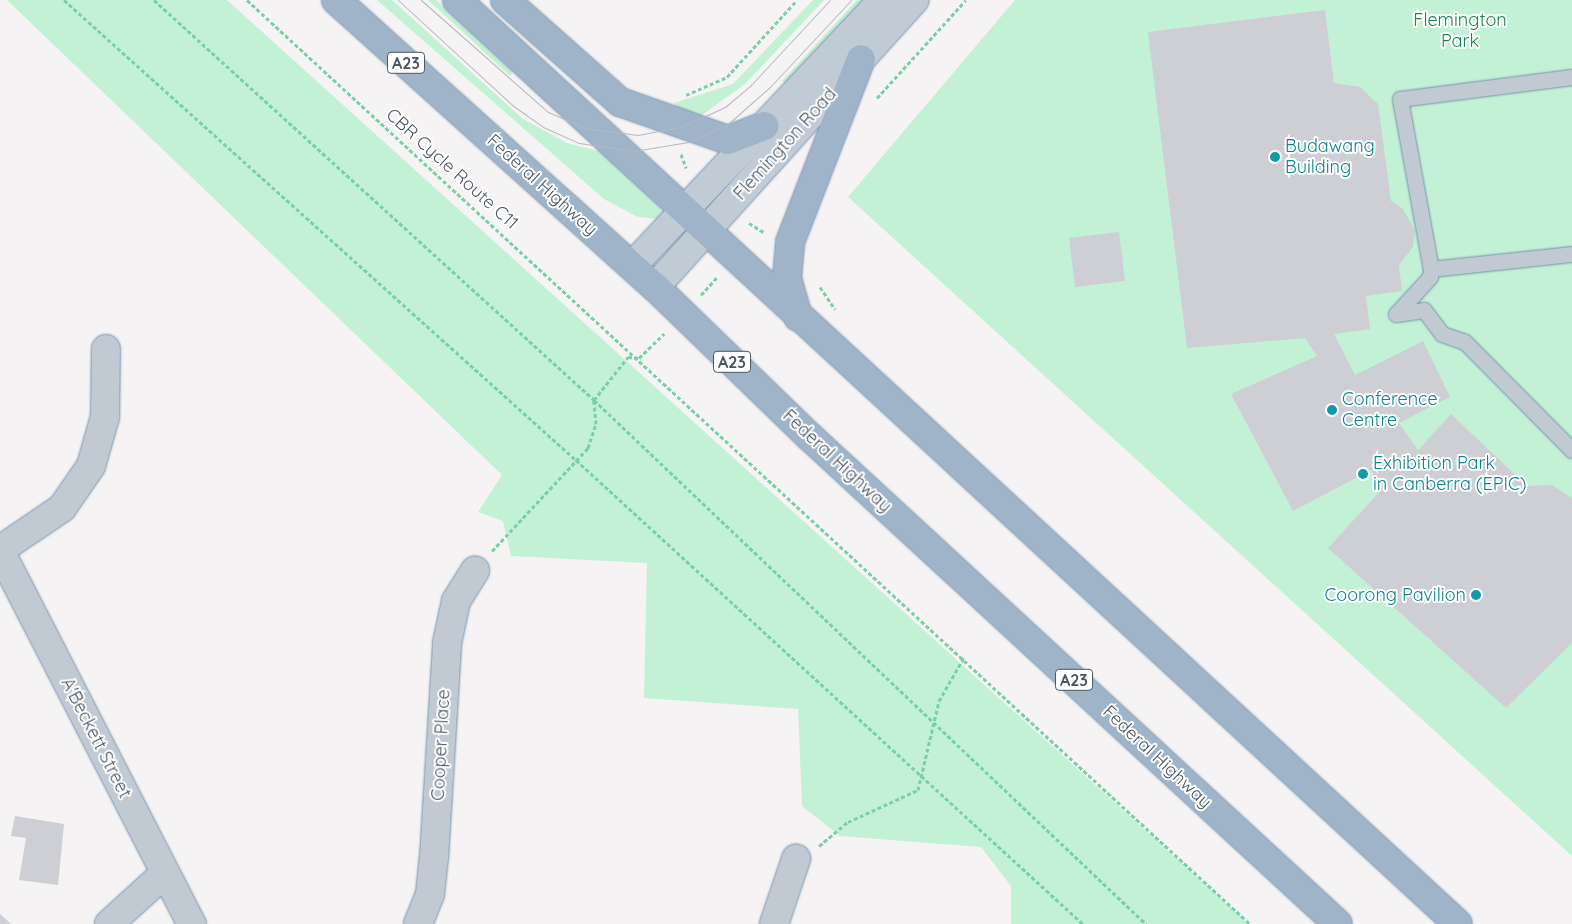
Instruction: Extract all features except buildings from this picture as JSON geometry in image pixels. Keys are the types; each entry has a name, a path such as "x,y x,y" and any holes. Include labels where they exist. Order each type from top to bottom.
{"highway":[{"name":"Federal Highway","path":"336,0 655,287 810,437 1338,924"},
{"path":"457,0 686,209 798,317 1458,924"},
{"path":"505,0 620,102 728,140 764,126"},
{"path":"798,317 787,278 790,242 862,58"}],"main road":[{"name":"Flemington Road","path":"632,266 883,0"},
{"name":"Flemington Road","path":"655,287 914,0"}],"street":[{"path":"0,550 62,508 92,466 105,417 106,350"},
{"name":"A'Beckett Street","path":"0,550 192,924"},
{"name":"Cooper Place","path":"418,924 430,894 434,858 446,642 456,602 475,570"},
{"path":"774,924 796,859"},
{"path":"110,924 165,873"}],"lane":[{"path":"1572,77 1400,99 1431,268 1430,277 1396,314 1424,310 1442,334 1465,342 1572,450"},
{"path":"1431,268 1572,254"}],"path":[{"path":"64,0 924,774 1083,924"},
{"path":"154,0 594,400 932,725 1146,924"},
{"name":"CBR Cycle Route C11","path":"247,0 639,358 750,468 964,657 1250,924"},
{"path":"680,97 727,77 797,0"},
{"path":"869,106 966,0"},
{"path":"475,570 588,448 596,424 594,400 628,357 639,358"},
{"path":"796,859 848,822 906,799 918,790 924,774 932,725 939,701 964,657"}],"green space":[{"path":"7,0 227,0 1249,924 1011,924 1011,886 981,847 840,836 802,806 798,709 644,698 647,563 511,556 503,521 478,512 502,475"},
{"path":"377,0 392,0 523,119 567,143 602,152 665,213 658,219 638,217 604,199"},
{"path":"428,0 436,0 513,72 510,76"},
{"path":"813,0 824,0 745,84 702,115 689,120 682,116 674,103 733,84"},
{"path":"857,0 871,0 790,88 782,81"},
{"name":"Exhibition Park in Canberra (EPIC)","path":"1015,0 1572,0 1572,856 848,197"}],"tram line":[{"path":"398,0 512,105 543,127 579,143 634,151 688,142 728,124 770,87 851,0"},
{"path":"421,0 548,112 585,128 638,135 684,126 725,107 751,85 830,0"}],"place":[{"name":"Budawang Building","path":"1275,157"},
{"name":"Conference Centre","path":"1332,410"},
{"name":"Exhibition Park in Canberra (EPIC)","path":"1363,474"},
{"name":"Coorong Pavilion","path":"1476,595"}],"park label":[{"name":"Flemington Park","path":"1460,31"}]}
